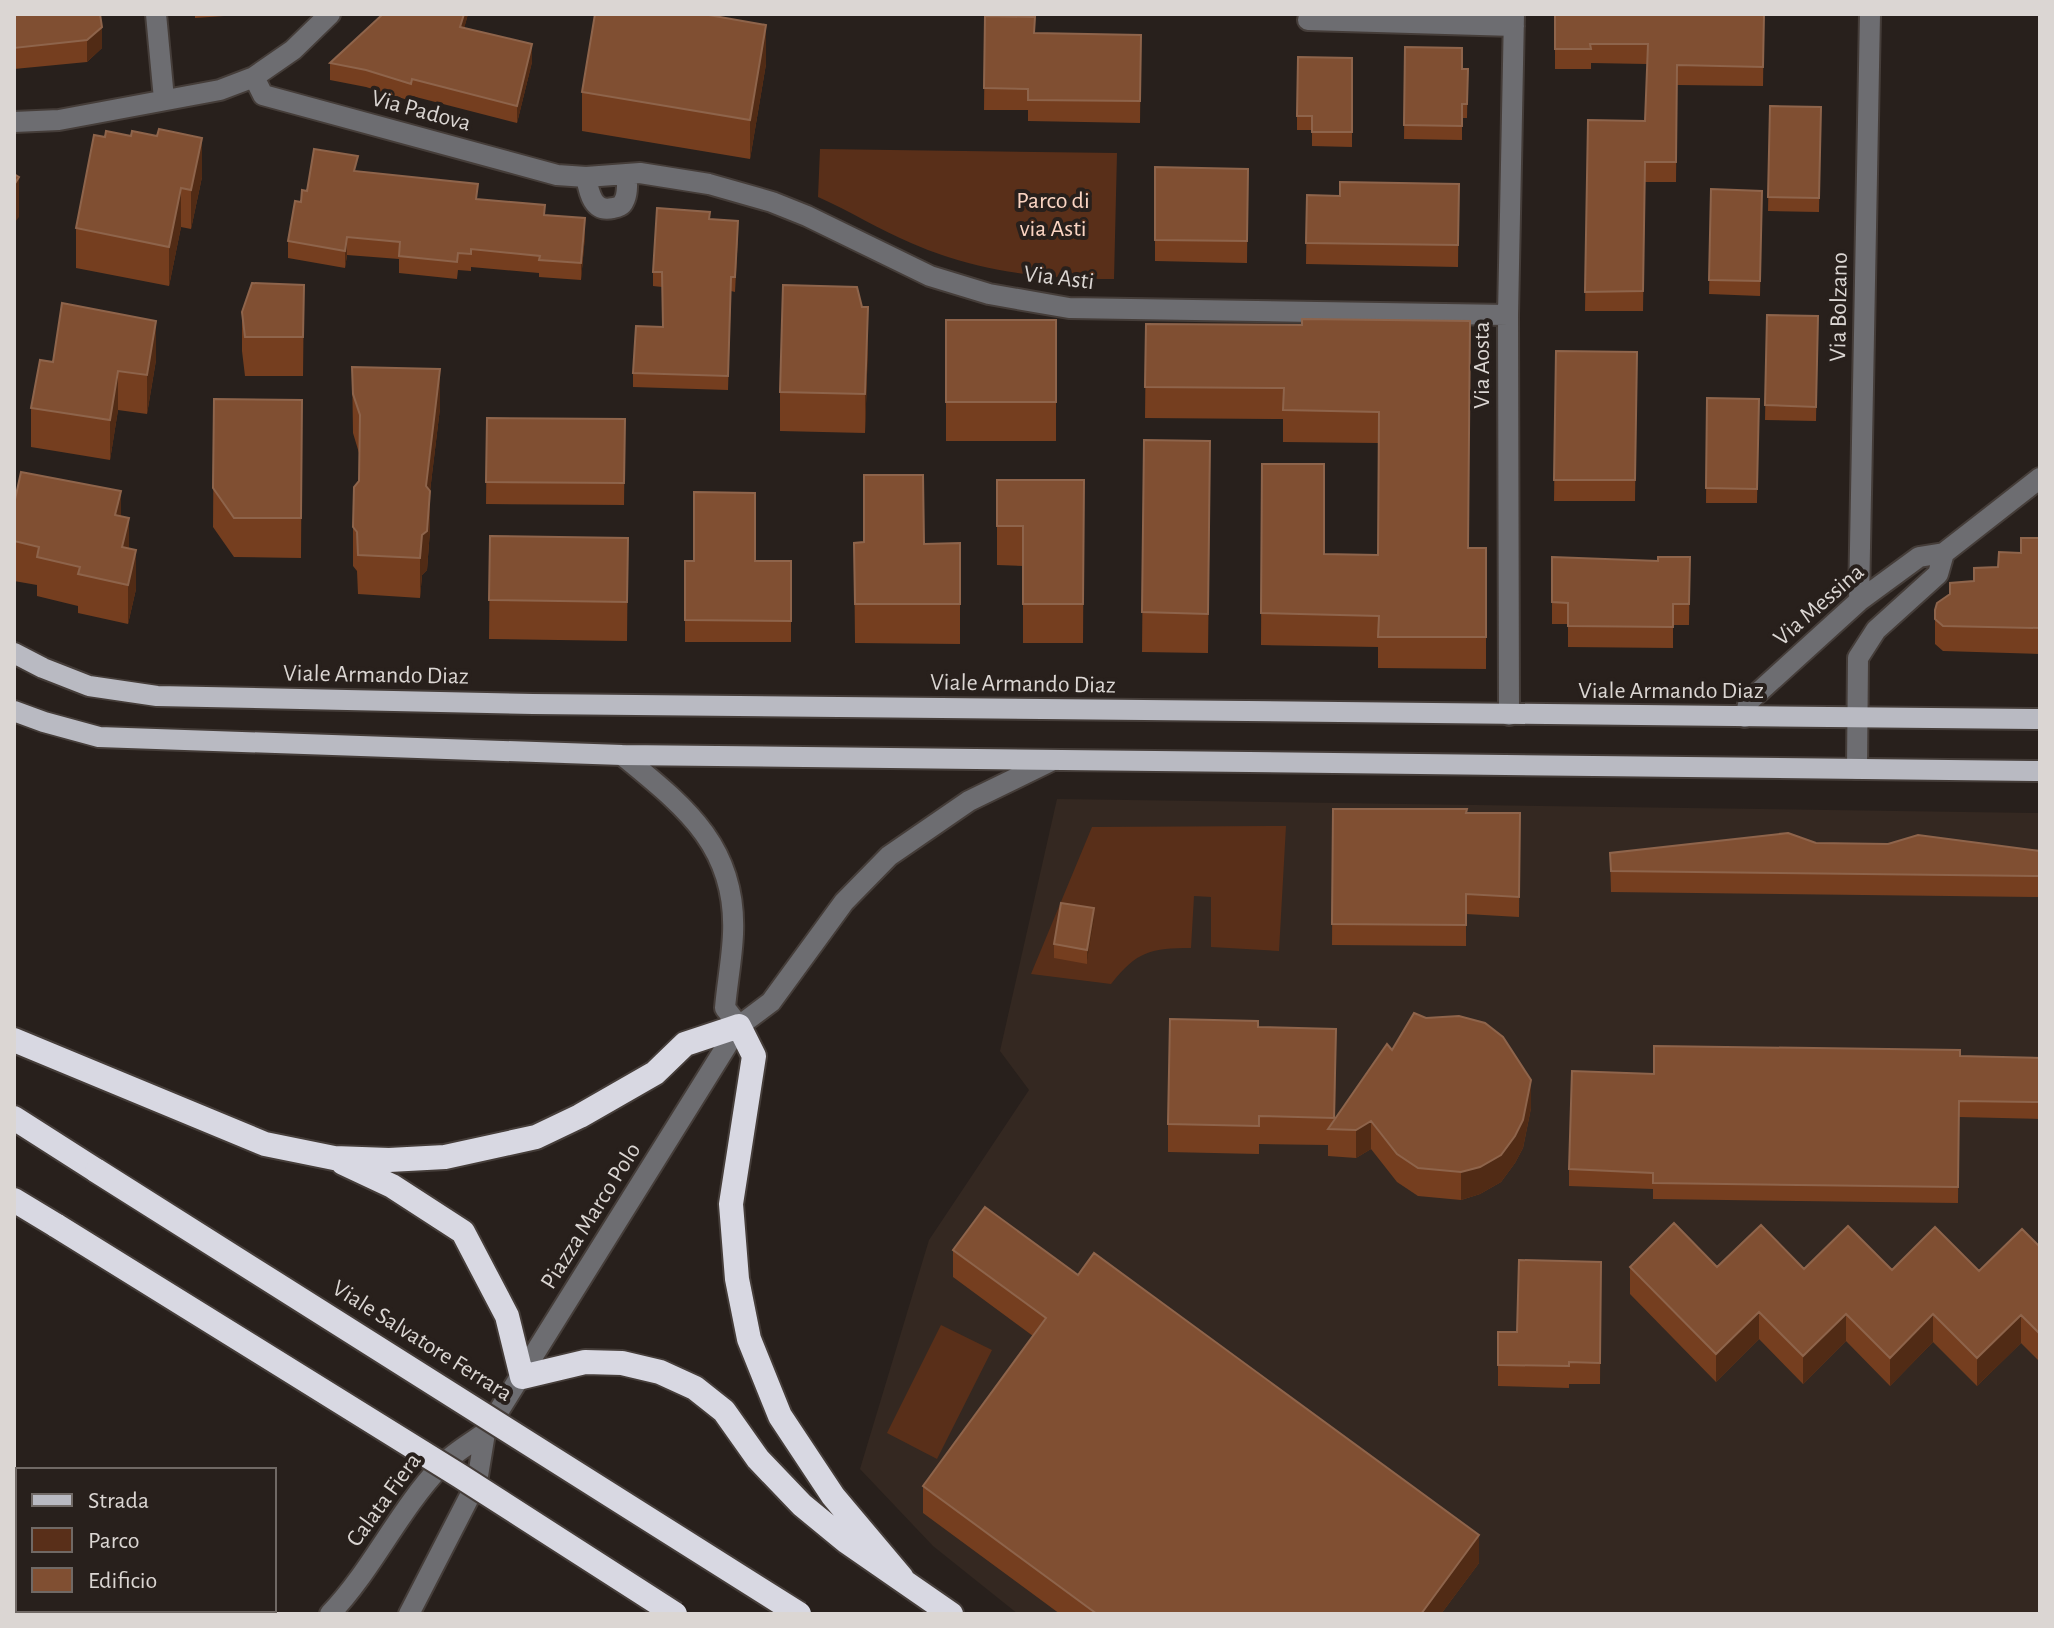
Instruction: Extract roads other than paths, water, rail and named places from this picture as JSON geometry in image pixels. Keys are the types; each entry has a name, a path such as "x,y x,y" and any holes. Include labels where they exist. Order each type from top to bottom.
{"highway":[{"path":"14,1040 265,1144 334,1158 445,1157 536,1137 655,1073 685,1044 739,1026 754,1056 731,1204 737,1279 749,1339 780,1416 833,1496 902,1578"},
{"name":"Viale Salvatore Ferrara","path":"14,1118 799,1614"},
{"path":"334,1158 392,1186 463,1232 507,1316 522,1377 585,1362 622,1363 660,1372 695,1388 724,1411 758,1459 802,1505 847,1542 951,1614"},
{"path":"14,1200 460,1476 675,1614"}],"main road":[{"name":"Viale Armando Diaz","path":"14,653 89,686 157,696 533,704 2040,719"},
{"path":"14,711 99,737 622,755 2040,771"}],"street":[{"path":"156,14 164,99"},
{"path":"14,122 59,120 220,90 254,77 293,50 330,14"},
{"name":"Via Bolzano","path":"1859,601 1870,14"},
{"path":"1308,20 1514,20"},
{"name":"Via Aosta","path":"1509,715 1508,315 1514,20"},
{"name":"Via Padova","path":"254,77 263,95 557,175 586,177 627,174"},
{"path":"586,177 592,201 609,210 626,199 627,174"},
{"name":"Via Asti","path":"627,174 686,179 772,202 930,276 989,294 1069,308 1508,315"},
{"name":"Via Messina","path":"1745,717 1749,701 1859,601 1919,557 1944,553 2040,478"},
{"name":"Via Messina","path":"1857,769 1858,658 1876,630 1938,574 1944,553"},
{"path":"622,755 676,799 711,839 730,883 733,933 725,1008 739,1026"},
{"name":"Piazza Marco Polo","path":"485,1433 739,1026 771,1002 844,902 889,856 969,801 1053,760"},
{"path":"409,1614 477,1482 485,1433"},
{"name":"Calata Fiera","path":"330,1614 442,1464 485,1433"}],"park label":[{"name":"Parco di via Asti","path":"1053,215"}]}
